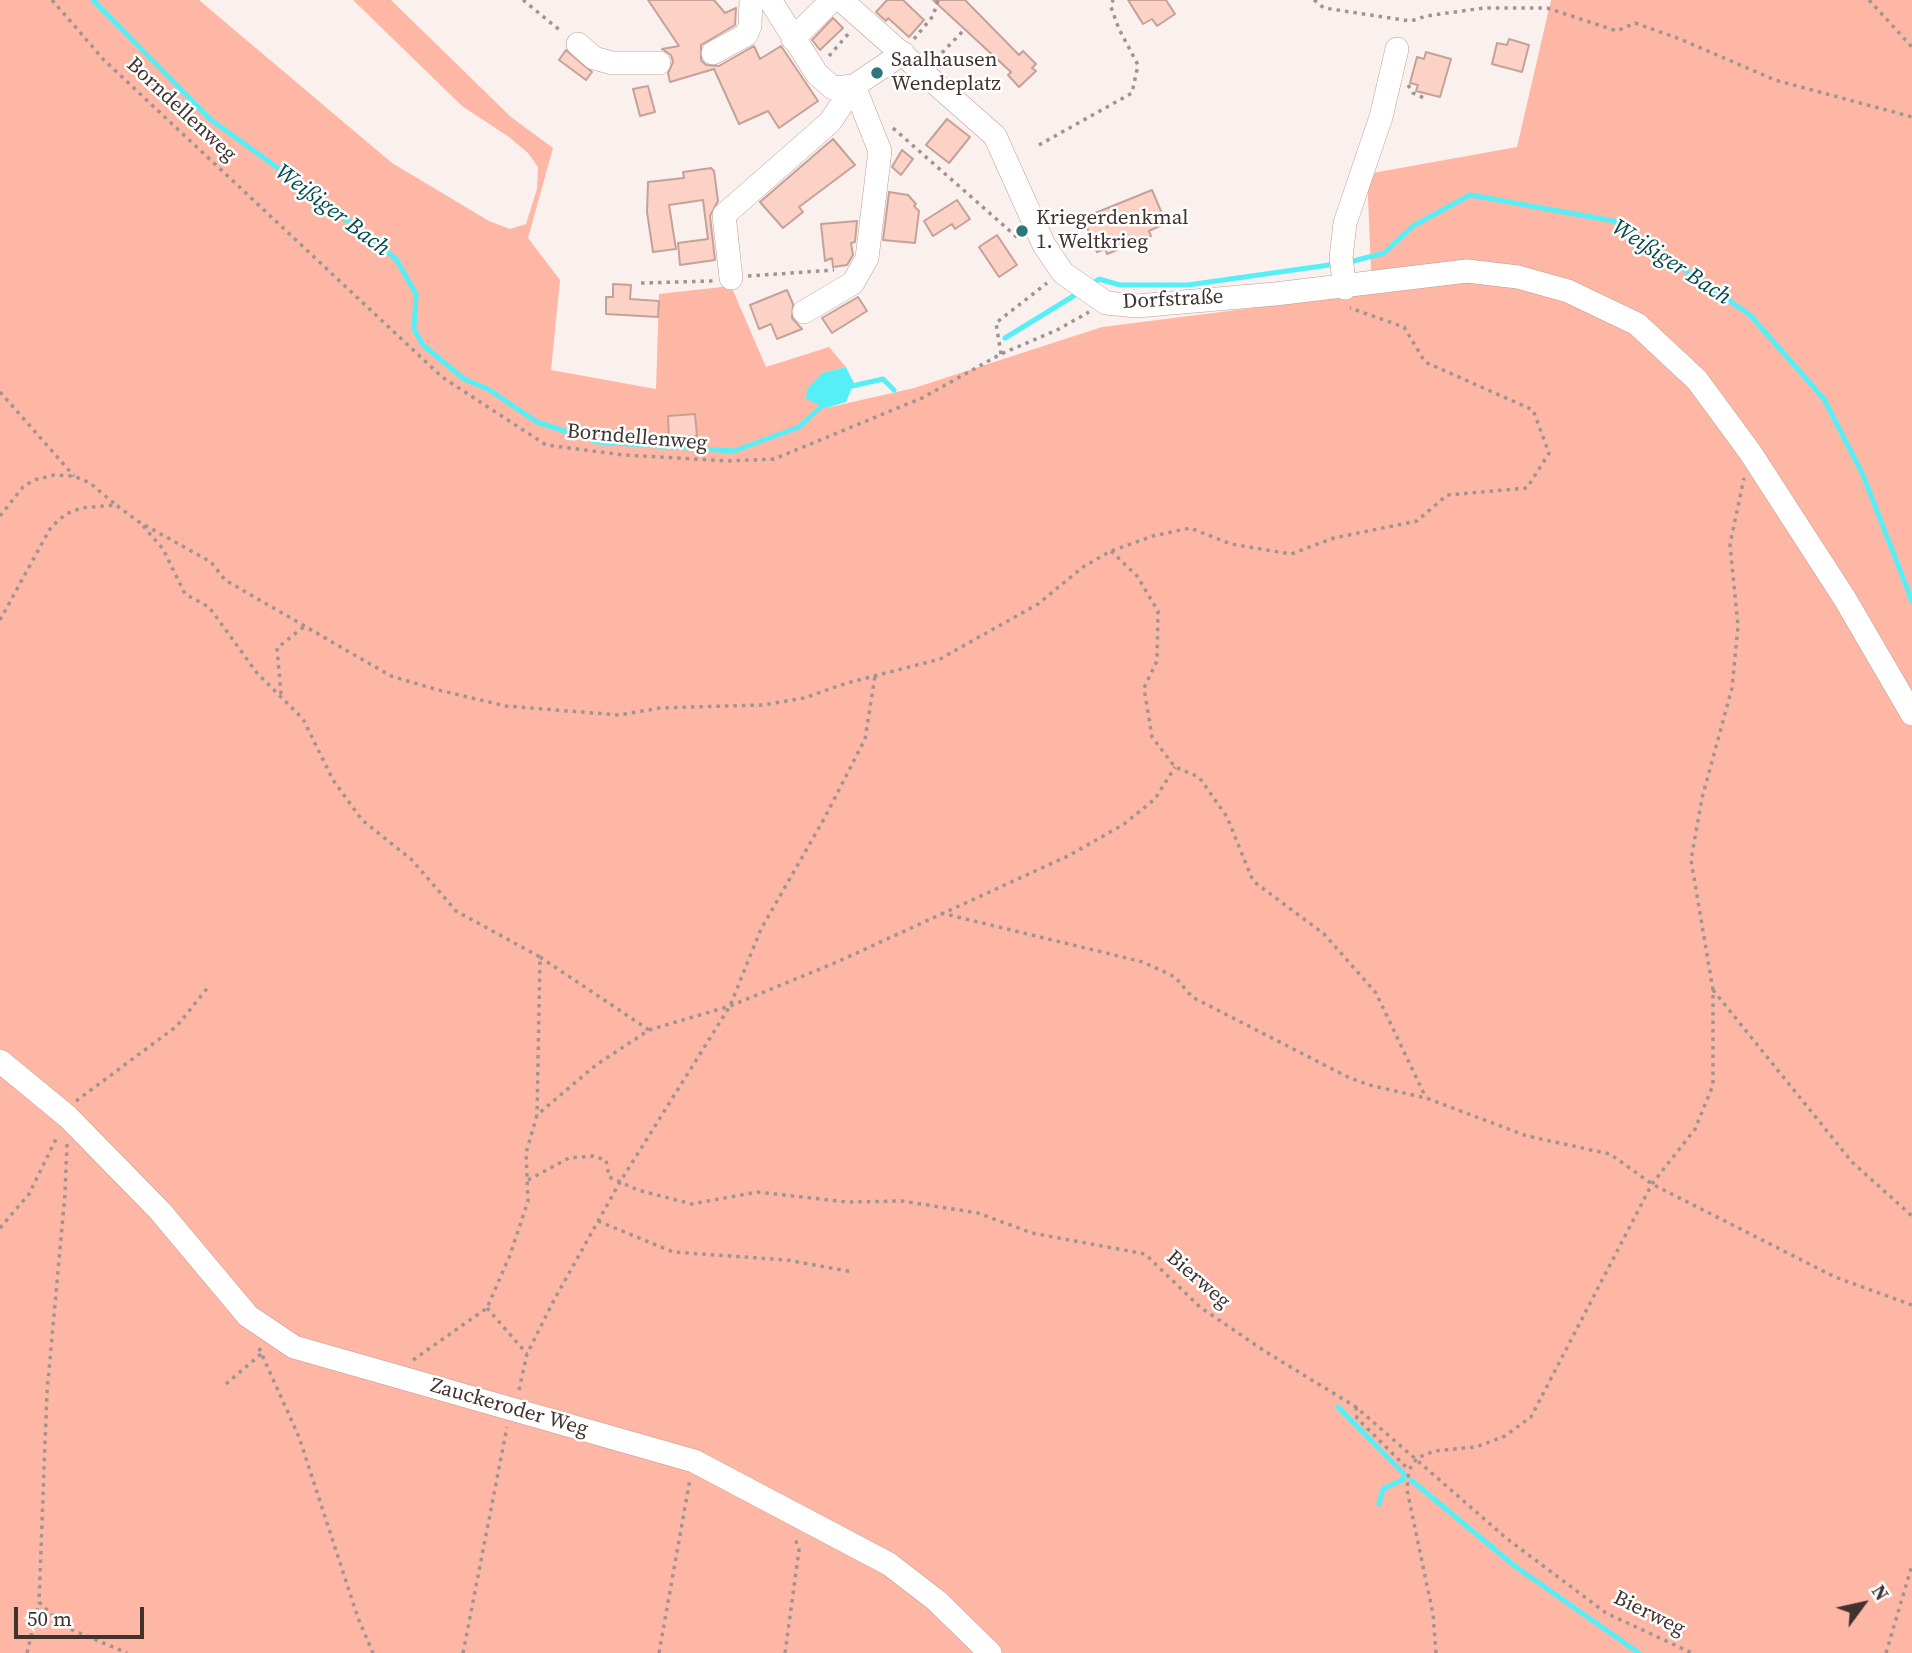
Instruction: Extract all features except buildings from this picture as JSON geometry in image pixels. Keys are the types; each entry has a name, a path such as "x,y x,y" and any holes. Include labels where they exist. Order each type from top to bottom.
{"street":[{"path":"713,53 746,34 750,26 751,0"},
{"path":"770,0 817,75 833,88 854,86"},
{"path":"793,39 832,0"},
{"name":"Dorfstraße","path":"841,0 995,136 1044,245 1069,278 1103,300 1137,306 1275,294 1342,281 1467,271 1518,276 1568,291 1637,324 1697,380 1750,452 1845,599 1912,714"},
{"path":"578,44 594,58 612,63 659,63"},
{"path":"1342,281 1345,223 1381,117 1397,49"},
{"path":"731,278 724,215 830,122 854,86 903,53"},
{"path":"804,312 853,284 867,258 880,150 854,86"},
{"name":"Zauckeroder Weg","path":"0,1061 65,1114 160,1211 248,1316 294,1347 513,1407 694,1461 789,1514 889,1564 937,1601 990,1653"}],"path":[{"name":"Borndellenweg","path":"52,0 104,60 442,377 546,445 624,455 727,461 774,459 922,397 1001,354 1057,330 1103,300"},
{"path":"523,0 578,44"},
{"path":"903,53 933,16 938,0"},
{"path":"1039,145 1132,93 1138,65 1119,29 1111,7 1112,0"},
{"path":"1314,0 1324,8 1411,22 1426,16 1484,8 1547,8 1617,31 1634,23 1680,39 1775,80 1912,117"},
{"path":"1869,0 1912,47"},
{"path":"817,75 835,48 863,19"},
{"path":"923,72 964,30"},
{"path":"892,128 985,206 1011,234 1026,242"},
{"path":"1001,354 996,323 1069,278"},
{"path":"0,393 74,476 104,491 116,505 139,522 211,562 225,580 391,676 506,706 565,712 619,715 660,708 763,705 804,698 940,659 1038,604 1083,567 1111,551 1153,536 1190,528 1231,544 1291,554 1334,538 1417,520 1447,495 1527,488 1549,453 1533,410 1425,362 1404,327 1352,308 1342,281"},
{"path":"1436,1653 1433,1614 1407,1490 1409,1470 1417,1458 1434,1451 1476,1447 1505,1436 1531,1417 1652,1184 1695,1129 1713,1085 1713,990 1690,860 1702,798 1732,688 1738,626 1730,544 1750,452"},
{"path":"0,516 23,487 34,480 54,475 74,476"},
{"path":"0,620 51,527 66,514 81,508 116,505"},
{"path":"139,522 163,549 185,594 209,607 257,673 303,719 333,780 362,820 412,860 456,911 540,957 649,1030"},
{"path":"1111,551 1137,576 1158,611 1157,661 1144,688 1152,737 1175,767 1199,777 1227,817 1253,881 1324,934 1376,993 1426,1098"},
{"path":"281,696 277,648 306,625"},
{"path":"463,1653 513,1407 527,1354 620,1182 730,1006 761,929 824,819 865,739 875,676"},
{"path":"537,1115 596,1065 649,1030 730,1006 837,962 1070,855 1124,824 1155,799 1175,767"},
{"path":"941,913 1143,962 1175,977 1192,997 1348,1077 1369,1085 1426,1098 1527,1136 1610,1154 1652,1184 1835,1277 1912,1305"},
{"path":"391,1374 487,1308 510,1255 528,1201 526,1153 537,1115 540,957"},
{"path":"0,1228 29,1194 65,1114 177,1026 209,986"},
{"path":"1713,990 1852,1162 1912,1216"},
{"path":"27,1653 39,1602 47,1392 65,1194 65,1114"},
{"path":"528,1180 569,1158 593,1156 606,1160 609,1177 620,1182"},
{"name":"Bierweg","path":"620,1182 638,1190 692,1204 757,1192 847,1202 902,1201 978,1213 1032,1233 1145,1254 1200,1307 1266,1352 1356,1407 1506,1538 1606,1612 1692,1653"},
{"path":"598,1222 673,1252 787,1261 853,1272"},
{"path":"487,1308 527,1354"},
{"path":"248,1316 261,1354 299,1437 358,1618 373,1653"},
{"path":"226,1384 261,1354"},
{"path":"1356,1407 1357,1418 1409,1470"},
{"path":"659,1653 694,1461"},
{"path":"785,1653 799,1550 789,1514"},
{"path":"1886,1653 1912,1565"},
{"path":"39,1602 63,1626 127,1653"}],"shaded area":[{"path":"0,0 199,0 392,163 489,221 510,229 526,224 537,189 538,167 528,153 509,137 462,106 353,0 391,0 511,117 553,148 528,238 560,280 551,370 656,389 659,294 731,286 766,367 829,347 846,367 822,373 826,408 914,388 1102,327 1372,293 1367,174 1517,147 1551,0 1912,0 1912,1653 0,1653"}],"water":[{"path":"846,367 854,383 846,402 826,408 806,399 807,389 822,373"}],"waterway":[{"name":"Weißiger Bach","path":"93,0 210,119 315,195 396,259 416,294 414,329 423,345 464,379 488,389 537,422 598,442 734,451 799,427 826,402"},
{"name":"Weißiger Bach","path":"1346,263 1384,253 1413,226 1470,195 1614,221 1750,315 1824,399 1863,475 1912,601"},
{"name":"Weißiger Bach","path":"1091,285 1099,279 1120,285 1188,285 1336,264"},
{"name":"Weißiger Bach","path":"1005,338 1080,292"},
{"name":"Weißiger Bach","path":"848,387 883,379 894,390"},
{"path":"1338,1407 1404,1474 1404,1479 1383,1489 1379,1504"},
{"path":"1411,1480 1516,1567 1639,1653"}],"place":[{"name":"Saalhausen Wendeplatz","path":"877,73"},
{"name":"Kriegerdenkmal 1. Weltkrieg","path":"1022,231"}]}
